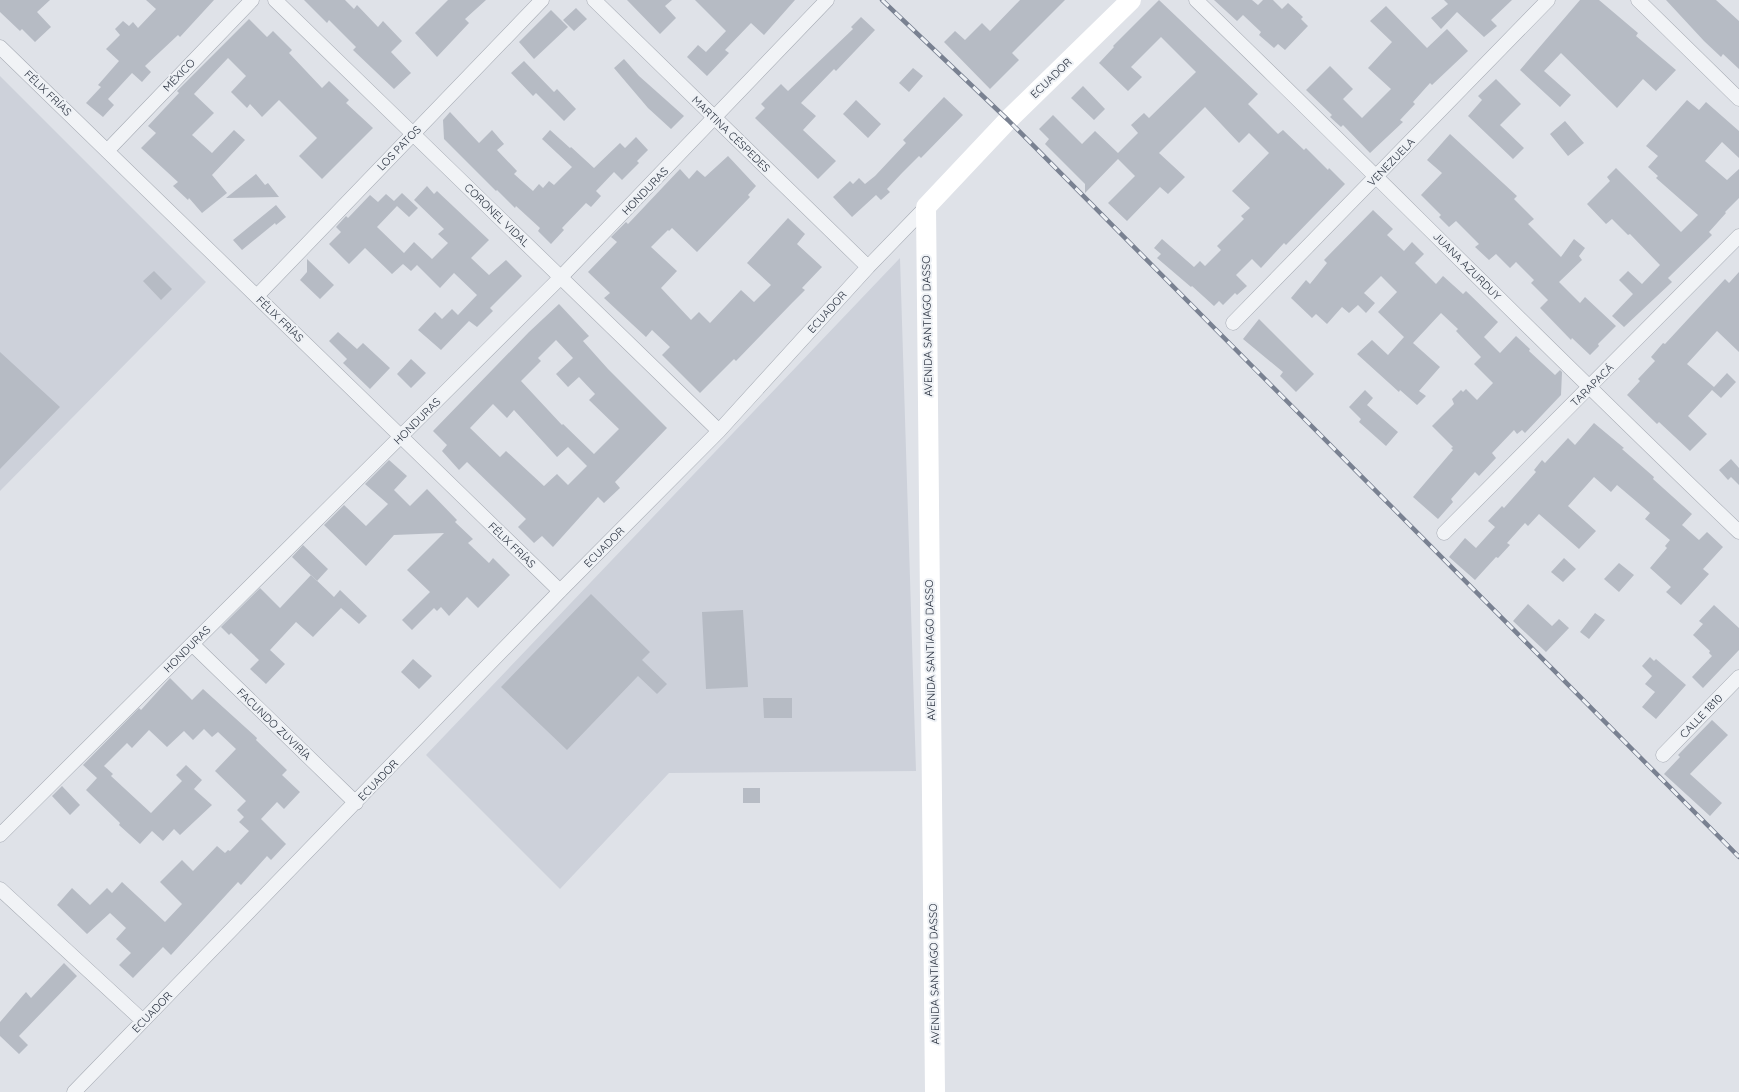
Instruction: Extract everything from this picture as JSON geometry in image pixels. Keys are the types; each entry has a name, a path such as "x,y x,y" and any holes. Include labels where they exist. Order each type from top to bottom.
{"main road":[{"name":"ECUADOR","path":"926,207 1008,120 1131,0"},
{"name":"AVENIDA SANTIAGO DASSO","path":"926,207 935,1092"}],"street":[{"name":"MÉXICO","path":"107,150 252,0"},
{"name":"CORONEL VIDAL","path":"276,0 719,431"},
{"name":"LOS PATOS","path":"257,296 542,0"},
{"name":"MARTINA CÉSPEDES","path":"594,0 868,267"},
{"name":"HONDURAS","path":"0,835 561,277 827,0"},
{"name":"JUANA AZURDUY","path":"1196,0 1377,176 1589,388 1739,532"},
{"name":"VENEZUELA","path":"1233,324 1548,0"},
{"path":"1638,0 1739,99"},
{"name":"FÉLIX FRÍAS","path":"0,47 560,591"},
{"name":"ECUADOR","path":"74,1092 560,591 719,431 868,267 926,207"},
{"name":"TARAPACÁ","path":"1444,533 1739,236"},
{"name":"FACUNDO ZUVIRÍA","path":"192,644 356,803"},
{"name":"CALLE 1810","path":"1663,755 1739,677"},
{"path":"0,889 143,1021"}],"shaded area":[{"path":"0,76 206,282 0,491"},
{"path":"900,258 916,771 669,773 560,889 426,755"}],"building":[{"path":"0,0 50,0 37,12 51,27 35,42 22,29 20,31 0,12"},
{"path":"146,0 214,0 180,37 178,35 145,66 151,72 142,82 132,73 108,99 114,105 103,117 86,103 101,87 98,85 119,61 106,49 120,35 115,29 123,21 129,26 133,22 138,28 156,9"},
{"path":"304,0 345,0 354,9 357,5 378,27 383,21 402,41 391,52 411,73 394,89 353,50 356,47 329,20 327,23"},
{"path":"448,0 486,0 465,19 469,23 437,57 415,33"},
{"path":"627,0 672,0 665,6 676,18 660,34"},
{"path":"695,0 795,0 764,35 751,23 725,50 729,53 707,76 687,57 698,45 706,52 726,31"},
{"path":"1020,0 1065,0 1012,53 1019,60 990,89 944,42 955,31 965,40 982,23 990,31"},
{"path":"1159,0 1258,94 1248,104 1278,134 1283,130 1304,150 1306,148 1328,170 1329,168 1345,184 1286,245 1284,243 1261,268 1252,259 1236,275 1247,286 1237,295 1235,293 1223,305 1219,301 1214,306 1192,286 1191,287 1157,258 1161,254 1154,248 1162,239 1194,267 1200,261 1205,266 1221,250 1217,246 1244,219 1241,216 1250,208 1232,191 1269,153 1249,133 1239,143 1205,107 1159,153 1185,177 1168,194 1160,187 1127,221 1108,203 1135,176 1118,159 1085,193 1085,184 1045,144 1049,139 1039,129 1053,115 1082,144 1095,131 1118,153 1138,133 1131,125 1144,113 1149,118 1196,72 1161,37 1131,67 1142,77 1128,91 1099,63 1114,47 1113,46"},
{"path":"1214,0 1252,0 1258,5 1263,0 1273,0 1282,9 1288,3 1303,17 1301,19 1308,26 1285,50 1278,44 1274,48 1259,35 1261,32 1243,15 1237,21"},
{"path":"1444,0 1512,0 1491,20 1497,26 1484,37 1457,12 1441,29 1431,18 1448,4"},
{"path":"1580,0 1599,0 1638,33 1636,36 1676,70 1656,91 1643,79 1617,108 1561,53 1544,71 1571,95 1560,107 1520,70"},
{"path":"1666,0 1716,0 1739,21 1739,69 1723,54 1721,57 1704,41"},
{"path":"1386,6 1427,48 1447,29 1468,51 1432,85 1430,83 1413,102 1415,104 1400,120 1403,122 1370,153 1343,125 1341,127 1330,117 1332,115 1306,90 1330,66 1353,89 1343,99 1362,118 1391,89 1368,68 1392,42 1370,21"},
{"path":"576,8 587,19 574,31 563,20"},
{"path":"551,10 568,27 534,59 519,42"},
{"path":"861,17 875,30 836,71 834,69 801,103 816,116 803,130 836,161 818,179 755,118 765,108 761,104 781,84 788,91 853,29 851,27"},
{"path":"249,19 267,37 273,31 292,50 289,53 322,88 329,81 349,100 346,103 373,128 322,179 299,156 317,138 279,100 262,117 250,104 247,108 231,92 246,76 228,58 194,94 214,113 192,135 212,153 234,130 245,140 212,175 227,193 202,213 189,198 188,200 173,186 178,182 141,148 156,133 148,126 179,93 177,91"},
{"path":"624,59 639,76 684,116 671,129 648,108 614,68"},
{"path":"524,61 554,92 557,89 576,109 564,121 536,93 533,96 511,73"},
{"path":"913,68 923,76 909,92 899,83"},
{"path":"1496,79 1521,104 1500,125 1524,148 1513,159 1468,116 1482,100 1478,96"},
{"path":"1083,86 1105,109 1094,120 1071,98"},
{"path":"944,97 963,115 921,158 919,156 902,173 887,189 890,192 881,200 876,195 852,217 833,197 850,181 853,184 859,178 865,184 875,176 906,143 903,140"},
{"path":"856,100 881,124 868,138 843,114"},
{"path":"1687,100 1699,110 1706,102 1739,131 1739,158 1722,142 1705,161 1727,180 1739,169 1739,198 1725,212 1726,213 1709,232 1712,235 1668,278 1672,282 1624,327 1612,316 1633,294 1619,280 1628,271 1642,284 1660,265 1630,234 1628,235 1612,219 1606,224 1587,204 1610,181 1607,177 1616,168 1681,232 1698,215 1656,178 1658,176 1648,167 1658,156 1646,146"},
{"path":"450,112 479,143 492,130 504,144 497,150 517,171 514,174 533,191 539,184 543,188 549,181 554,185 572,167 542,139 550,130 594,168 620,143 625,148 636,137 648,150 637,161 639,163 622,180 614,172 596,191 601,196 591,207 586,203 562,228 564,230 551,244 538,231 540,228 516,206 515,208 497,190 496,191 444,139 443,120"},
{"path":"1565,121 1584,143 1568,156 1550,134"},
{"path":"1450,134 1517,196 1514,199 1534,219 1528,224 1561,257 1574,239 1585,248 1579,256 1582,260 1559,282 1580,303 1585,297 1616,326 1598,344 1599,346 1590,355 1572,338 1571,340 1540,308 1548,300 1531,283 1534,280 1516,262 1510,268 1496,254 1489,260 1475,247 1479,244 1456,221 1449,227 1439,217 1441,215 1421,195 1442,173 1427,160"},
{"path":"728,156 756,186 748,195 750,197 697,252 672,228 669,231 668,230 651,247 677,271 661,288 691,320 699,312 710,323 741,290 754,302 771,285 747,263 788,218 805,234 797,244 822,267 802,288 805,290 736,361 734,359 700,393 662,355 670,347 652,330 646,337 604,298 610,293 588,272 617,242 611,237 626,222 628,224 680,169 689,179 697,170 705,177"},
{"path":"256,174 265,185 268,183 279,197 226,198"},
{"path":"427,186 434,194 437,191 489,240 471,258 489,275 506,260 522,276 490,308 493,311 477,327 469,321 441,350 418,330 435,312 442,319 452,309 458,315 477,295 454,273 440,288 417,265 411,271 403,264 392,274 365,248 349,264 329,244 341,232 336,227 346,216 348,218 370,195 378,202 386,194 394,201 402,193 418,208 409,217 397,206 377,227 404,253 414,242 432,259 448,243 438,234 444,229 414,200"},
{"path":"276,205 286,217 276,225 275,223 242,250 233,240"},
{"path":"1373,210 1393,229 1387,235 1404,251 1412,242 1424,254 1415,263 1436,284 1443,276 1463,294 1466,291 1498,322 1484,337 1500,353 1516,336 1530,349 1529,351 1555,375 1560,370 1562,372 1561,395 1525,433 1522,430 1517,434 1514,430 1492,453 1496,458 1479,476 1475,472 1451,499 1453,502 1438,519 1413,497 1453,450 1451,448 1453,447 1432,426 1454,404 1452,399 1461,390 1463,392 1466,389 1477,400 1493,383 1474,364 1481,357 1456,331 1458,329 1441,313 1413,343 1440,367 1419,391 1426,396 1417,405 1400,390 1399,392 1357,354 1372,340 1388,355 1404,337 1378,312 1397,292 1381,276 1364,293 1375,303 1366,313 1358,305 1349,313 1342,307 1327,324 1316,314 1312,318 1291,298 1306,280 1310,284 1327,263 1324,260"},
{"path":"307,259 334,285 320,299 300,280 307,272"},
{"path":"154,271 172,289 161,300 143,281"},
{"path":"1739,272 1739,352 1717,331 1687,364 1714,387 1727,373 1736,382 1721,398 1712,390 1688,416 1707,434 1690,451 1659,422 1657,424 1627,395 1640,381 1638,379 1655,361 1651,357 1663,343 1665,344 1725,279 1729,283"},
{"path":"559,304 589,336 583,341 608,369 667,428 615,482 620,488 604,503 598,497 553,547 542,536 534,543 518,527 526,519 467,462 459,470 442,451 447,445 433,431 529,332","holes":["556,340 573,358 556,374 568,387 579,377 595,394 589,400 619,429 594,454 563,424 562,425 521,381 541,361 538,358","493,404 507,418 514,410 557,457 568,447 587,466 568,485 557,474 544,486 506,451 500,457 470,428"]},
{"path":"1259,319 1314,374 1296,392 1280,376 1283,372 1243,339"},
{"path":"338,332 357,349 363,343 390,368 370,389 343,363 347,359 329,341"},
{"path":"0,352 60,407 0,469"},
{"path":"411,359 426,373 411,388 397,374"},
{"path":"1365,390 1373,398 1367,405 1398,432 1386,446 1359,422 1361,419 1349,407"},
{"path":"1594,423 1624,448 1622,449 1654,477 1653,479 1692,514 1682,525 1699,540 1707,532 1723,547 1703,569 1709,574 1681,605 1666,592 1671,587 1650,568 1667,548 1665,546 1670,540 1645,519 1650,513 1617,485 1611,492 1594,477 1568,506 1596,531 1579,549 1539,514 1528,526 1525,523 1507,543 1510,545 1498,558 1496,557 1475,580 1449,557 1465,538 1476,548 1495,527 1488,521 1502,506 1504,508 1536,472 1534,470 1542,460 1545,463 1568,438 1575,445"},
{"path":"1731,459 1739,468 1739,485 1731,477 1728,480 1719,470"},
{"path":"389,460 407,476 394,490 410,506 427,489 457,520 455,522 473,539 468,543 489,563 493,558 510,575 478,608 467,597 449,616 441,607 437,611 434,608 412,630 402,620 430,592 407,570 444,533 394,535 366,566 324,525 344,505 366,526 388,504 365,484"},
{"path":"303,545 328,569 317,581 292,557"},
{"path":"1564,558 1576,569 1563,582 1551,572"},
{"path":"1619,563 1634,575 1619,592 1604,579"},
{"path":"311,575 334,597 340,590 367,616 359,624 341,608 313,637 296,622 270,650 285,664 266,684 250,669 259,660 231,633 229,635 221,627 260,588 280,608"},
{"path":"591,594 650,652 642,660 667,684 657,694 638,676 567,750 501,687"},
{"path":"1528,604 1552,626 1559,619 1569,628 1546,652 1513,621"},
{"path":"1714,605 1739,628 1739,650 1703,688 1692,677 1712,656 1709,653 1710,651 1693,635 1703,624 1699,621"},
{"path":"743,610 748,687 706,689 702,612"},
{"path":"1595,613 1605,620 1589,639 1580,632"},
{"path":"1650,657 1654,661 1656,659 1686,685 1656,719 1642,707 1655,692 1645,684 1652,676 1642,666"},
{"path":"413,659 432,676 419,689 401,672"},
{"path":"170,678 192,700 203,689 257,738 256,740 287,770 282,775 300,792 284,809 277,802 261,819 286,844 271,860 267,856 241,885 238,882 171,955 163,947 133,978 119,965 131,953 116,939 126,928 110,913 87,934 57,905 72,888 90,905 107,888 112,893 122,882 165,922 182,904 160,882 182,860 193,871 217,846 225,853 228,850 230,851 249,831 239,822 244,817 237,810 246,801 215,771 236,749 218,732 212,737 204,729 193,740 184,731 167,747 149,730 132,748 127,743 104,766 113,774 111,776 151,813 182,781 176,775 186,765 202,780 194,789 212,805 180,835 174,829 163,841 152,831 140,844 119,825 120,823 86,790 97,778 83,765 139,708 141,710"},
{"path":"763,698 792,698 792,718 764,718"},
{"path":"1712,720 1728,735 1690,774 1722,803 1710,816 1664,774 1680,757 1678,755"},
{"path":"62,786 80,805 70,815 52,796"},
{"path":"743,788 760,788 760,803 743,803"},
{"path":"64,963 77,976 19,1036 28,1045 19,1054 0,1036 0,1022 26,992 31,998"}],"railway":[{"path":"882,0 1008,120 1739,857"}]}
